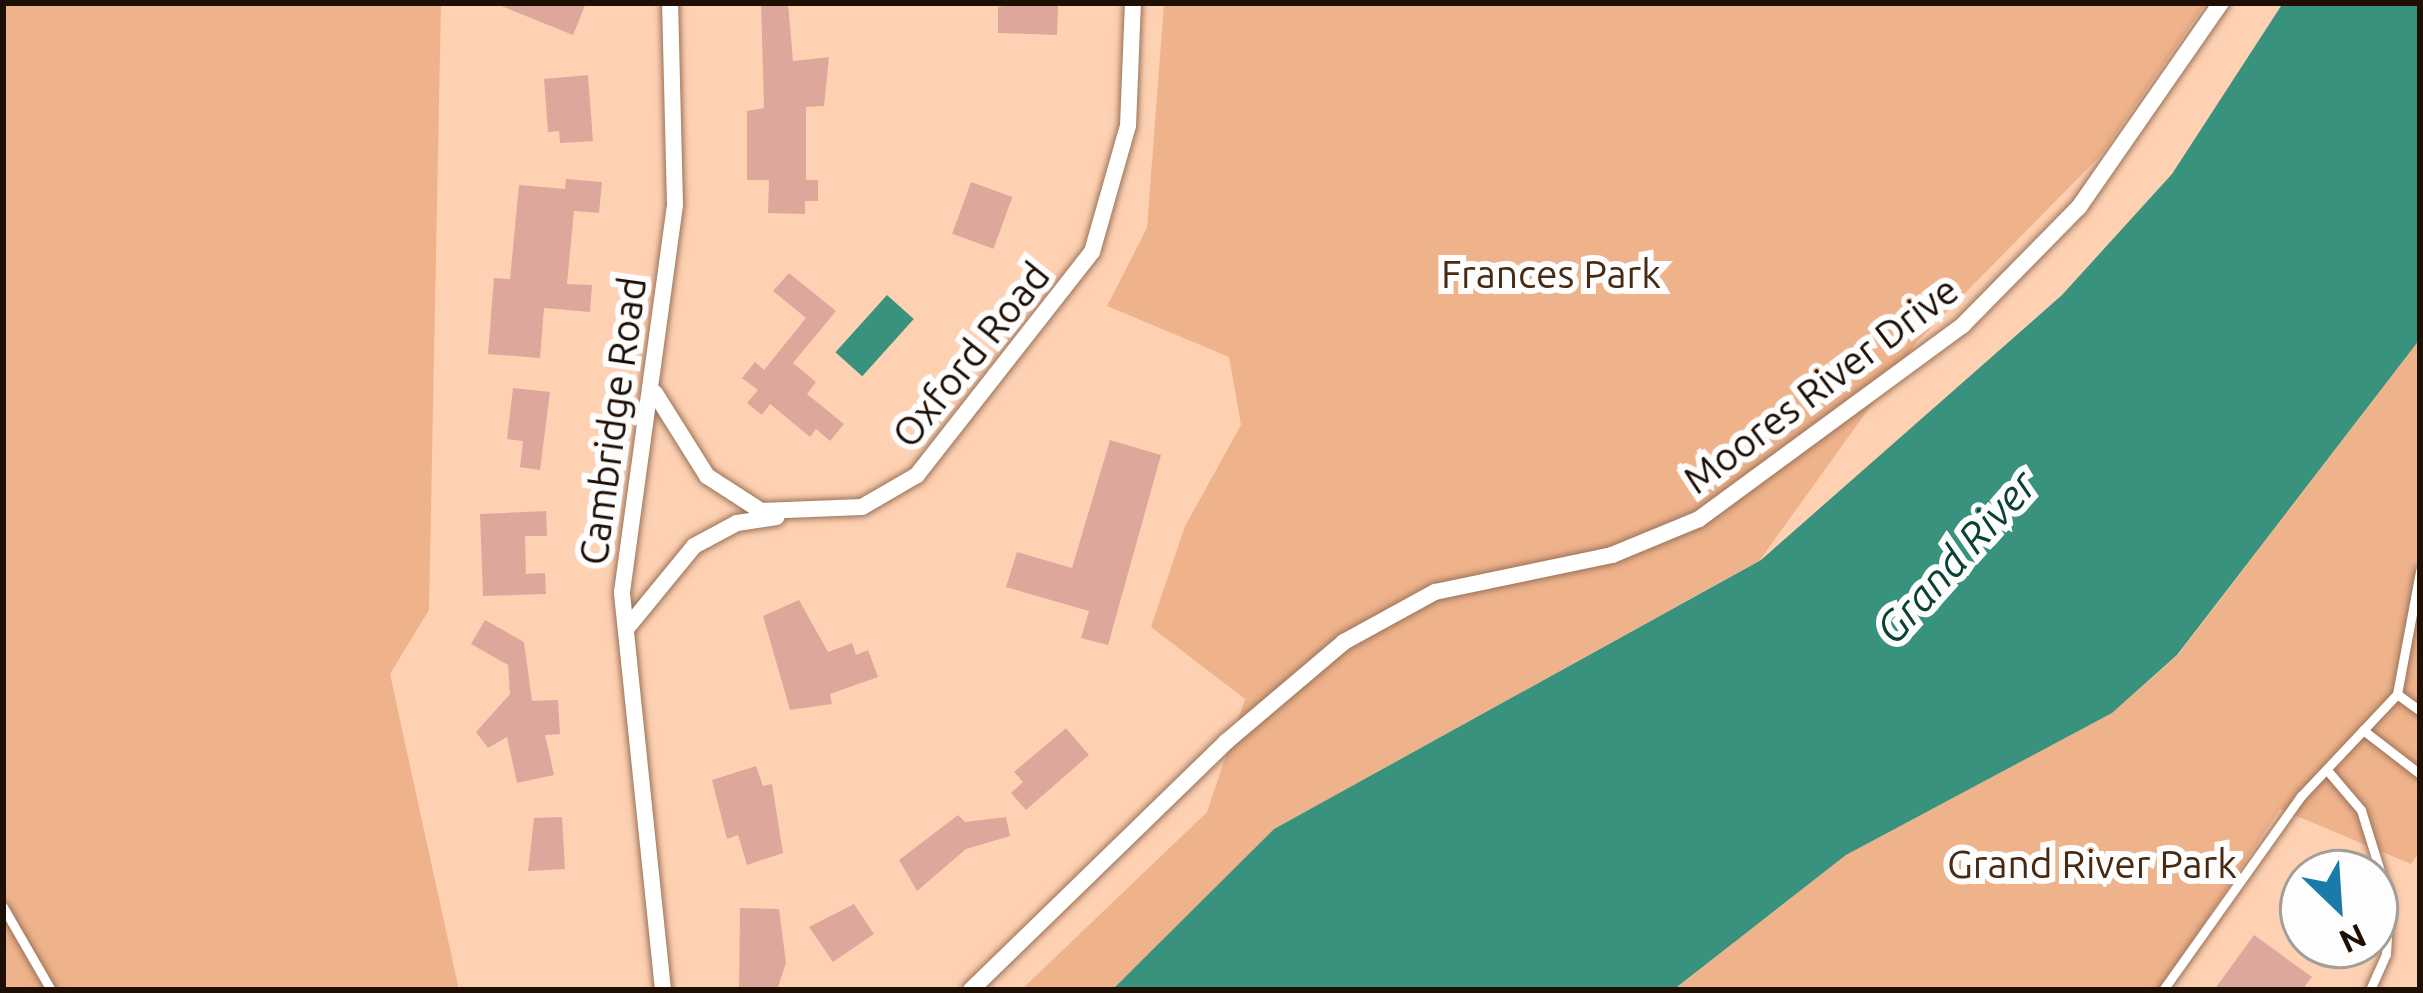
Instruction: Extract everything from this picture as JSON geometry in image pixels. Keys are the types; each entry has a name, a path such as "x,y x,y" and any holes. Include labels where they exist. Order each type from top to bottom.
{"street":[{"name":"Cambridge Road","path":"663,990 625,633 622,554 654,389 675,205 670,3"},
{"name":"Oxford Road","path":"625,633 642,599 694,546 737,523 862,508 917,475 1070,291 1108,214 1133,78 1133,3"},
{"name":"Moores River Drive","path":"971,990 1226,742 1344,643 1435,592 1612,555 1699,519 1963,325 2079,207 2222,3"},
{"name":"Oxford Road","path":"654,389 667,425 707,476 761,511 790,515"}],"lane":[{"path":"2163,990 2327,770 2398,694 2420,571"},
{"path":"2398,694 2420,710"},
{"path":"2363,730 2420,774"},
{"path":"2327,770 2361,810 2389,900 2386,954 2370,990"},
{"path":"3,907 51,990"}],"green space":[{"path":"3,3 441,3 429,610 390,674 459,990 3,990"},
{"name":"Frances Park","path":"1164,3 2206,3 2100,156 1916,343 1760,560 1274,829 1112,990 1021,990 1207,812 1245,699 1151,627 1185,526 1241,425 1229,357 1107,306 1147,228"},
{"name":"Grand River Park","path":"2420,339 2420,851 2411,864 2399,859 2399,849 2375,849 2280,809 2160,990 1673,990 1846,855 2112,713 2178,655"}],"water":[{"name":"Grand River","path":"2283,3 2420,3 2420,339 2177,655 2112,713 1846,855 1673,990 1112,990 1274,829 1761,560 2062,295 2172,174"},
{"path":"887,295 914,319 862,376 835,352"}],"building":[{"path":"494,3 586,3 573,35"},
{"path":"761,3 788,3 793,61 829,57 824,106 806,107 806,180 818,180 818,201 805,201 805,214 768,213 769,180 747,180 747,111 764,108"},
{"path":"1058,3 1057,35 998,33 998,7"},
{"path":"588,75 593,141 560,143 559,131 548,132 544,79"},
{"path":"566,179 602,182 599,213 574,211 567,284 592,285 590,312 544,308 540,358 488,354 494,278 510,279 519,185 565,189"},
{"path":"971,182 1012,197 994,249 952,234"},
{"path":"789,273 836,311 793,363 816,382 807,394 844,424 830,441 816,429 810,437 770,404 762,415 747,403 758,390 742,378 755,362 764,370 806,318 773,291"},
{"path":"513,388 550,392 540,470 520,467 523,441 507,439"},
{"path":"1110,440 1161,455 1108,645 1081,638 1089,611 1006,587 1017,552 1072,568"},
{"path":"546,511 547,536 525,536 526,574 545,573 546,594 483,596 480,514"},
{"path":"799,600 828,652 852,643 856,655 868,650 878,677 830,694 832,704 790,710 763,616"},
{"path":"485,620 524,642 532,701 558,700 560,734 545,735 554,775 517,783 507,737 488,748 476,732 510,694 508,665 471,644"},
{"path":"1066,728 1089,755 1026,810 1011,793 1023,782 1014,772"},
{"path":"756,766 763,786 772,784 783,853 747,865 738,835 727,839 712,780"},
{"path":"958,815 965,822 1006,817 1010,836 966,849 917,891 899,860"},
{"path":"562,817 565,869 528,871 534,818"},
{"path":"854,904 874,934 833,962 809,927"},
{"path":"740,908 779,909 786,963 777,990 739,990"},
{"path":"2254,935 2279,953 2279,969 2301,969 2312,977 2302,990 2214,990"}]}
